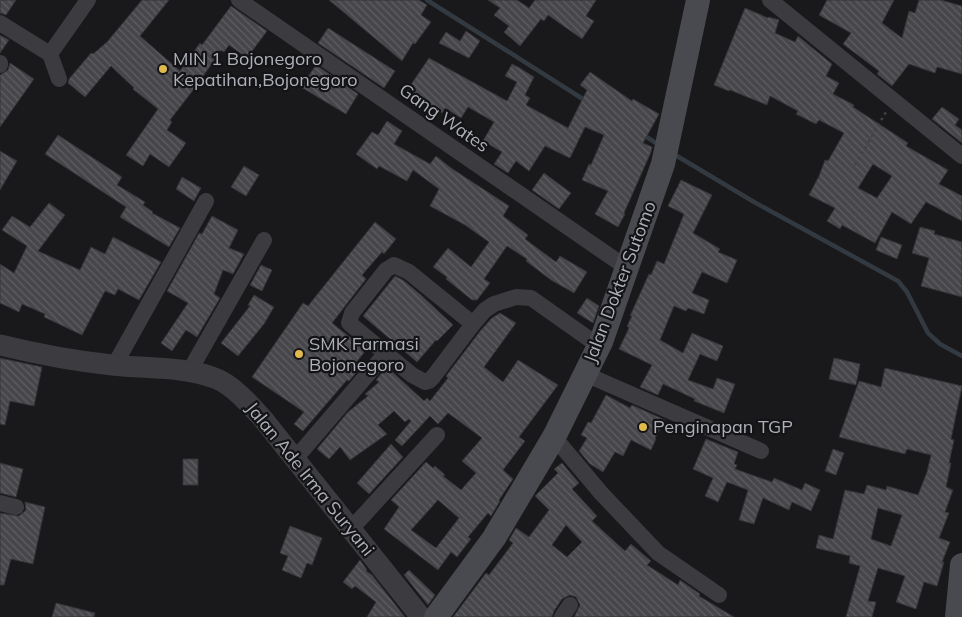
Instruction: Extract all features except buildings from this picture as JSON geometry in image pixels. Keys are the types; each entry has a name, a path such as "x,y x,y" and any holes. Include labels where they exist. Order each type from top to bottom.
{"main road":[{"name":"Jalan Dokter Sutomo","path":"436,617 494,538 554,437 599,346 666,153 698,0"},
{"path":"958,617 962,565"}],"street":[{"name":"Gang Wates","path":"239,0 627,268"},
{"path":"770,0 962,156"},
{"path":"50,54 83,2"},
{"path":"0,23 50,54 59,79"},
{"path":"114,366 206,201"},
{"path":"188,372 264,240"},
{"path":"472,324 409,272 394,265 386,270 352,313 349,321 349,324 425,382 429,381 472,324 485,310 494,304 516,297 531,298 599,346"},
{"name":"Jalan Ade Irma Suryani","path":"0,345 39,354 114,366 188,372 219,380 243,398 263,419 421,617"},
{"path":"295,458 336,413 386,353"},
{"path":"585,374 761,451"},
{"path":"351,528 437,435"},
{"path":"554,437 601,493 658,553 719,595"},
{"path":"0,503 16,507"}],"path":[{"path":"855,165 893,100"}],"waterway":[{"path":"427,0 586,101"},
{"path":"642,134 659,145"},
{"path":"672,153 754,202 898,281 907,292 928,333 940,344 962,356"}],"place":[{"name":"MIN 1 Bojonegoro Kepatihan,Bojonegoro","path":"163,69"},
{"name":"SMK Farmasi Bojonegoro","path":"299,354"},
{"name":"Penginapan TGP","path":"643,427"}]}
